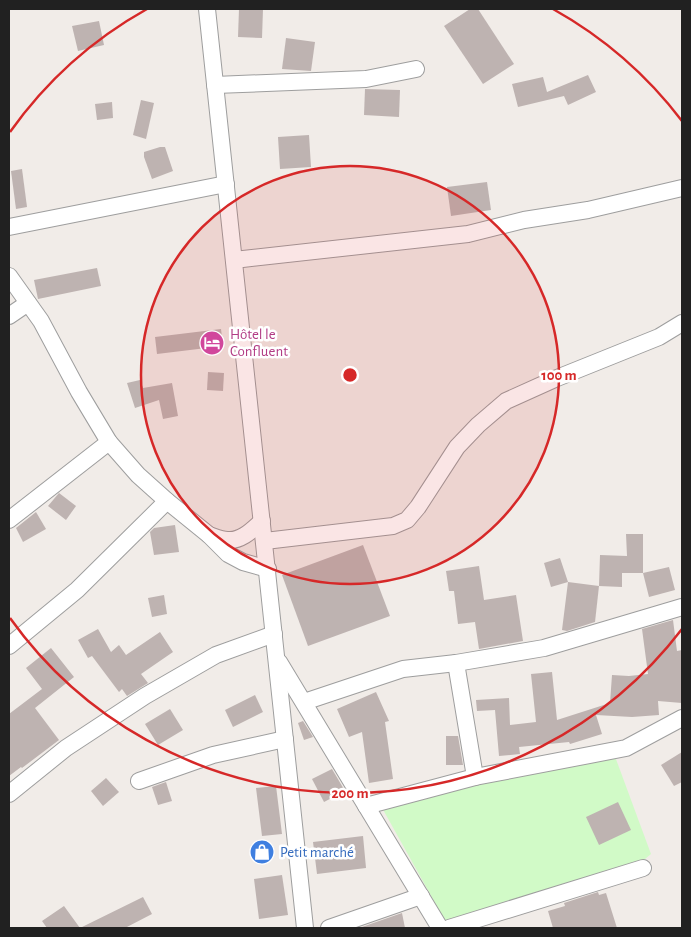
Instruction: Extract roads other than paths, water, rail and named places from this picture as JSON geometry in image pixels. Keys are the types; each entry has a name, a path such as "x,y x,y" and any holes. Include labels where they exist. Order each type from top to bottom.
{"street":[{"path":"207,9 305,928"},
{"path":"216,85 366,79 416,69"},
{"path":"9,227 226,184"},
{"path":"234,260 468,234 524,220 588,210 682,188"},
{"path":"9,276 53,341 79,392 109,442 138,475 209,535 228,554 243,562 268,569"},
{"path":"9,316 28,303"},
{"path":"265,541 394,526 407,520 418,507 457,447 478,425 506,401 658,337 682,323"},
{"path":"9,520 109,442"},
{"path":"9,646 77,590 167,501"},
{"path":"209,535 228,540 239,538 250,532 262,521"},
{"path":"304,702 403,669 456,663 544,648 682,607"},
{"path":"9,794 66,748 145,696 216,655 274,634"},
{"path":"277,658 440,928"},
{"path":"456,663 475,777"},
{"path":"366,806 475,777 626,748 682,718"},
{"path":"139,781 213,755 285,739"},
{"path":"449,928 643,868"},
{"path":"329,928 421,896"}],"place":[{"name":"Hôtel le Confluent","path":"212,343"},
{"name":"Petit marché","path":"262,852"}]}
